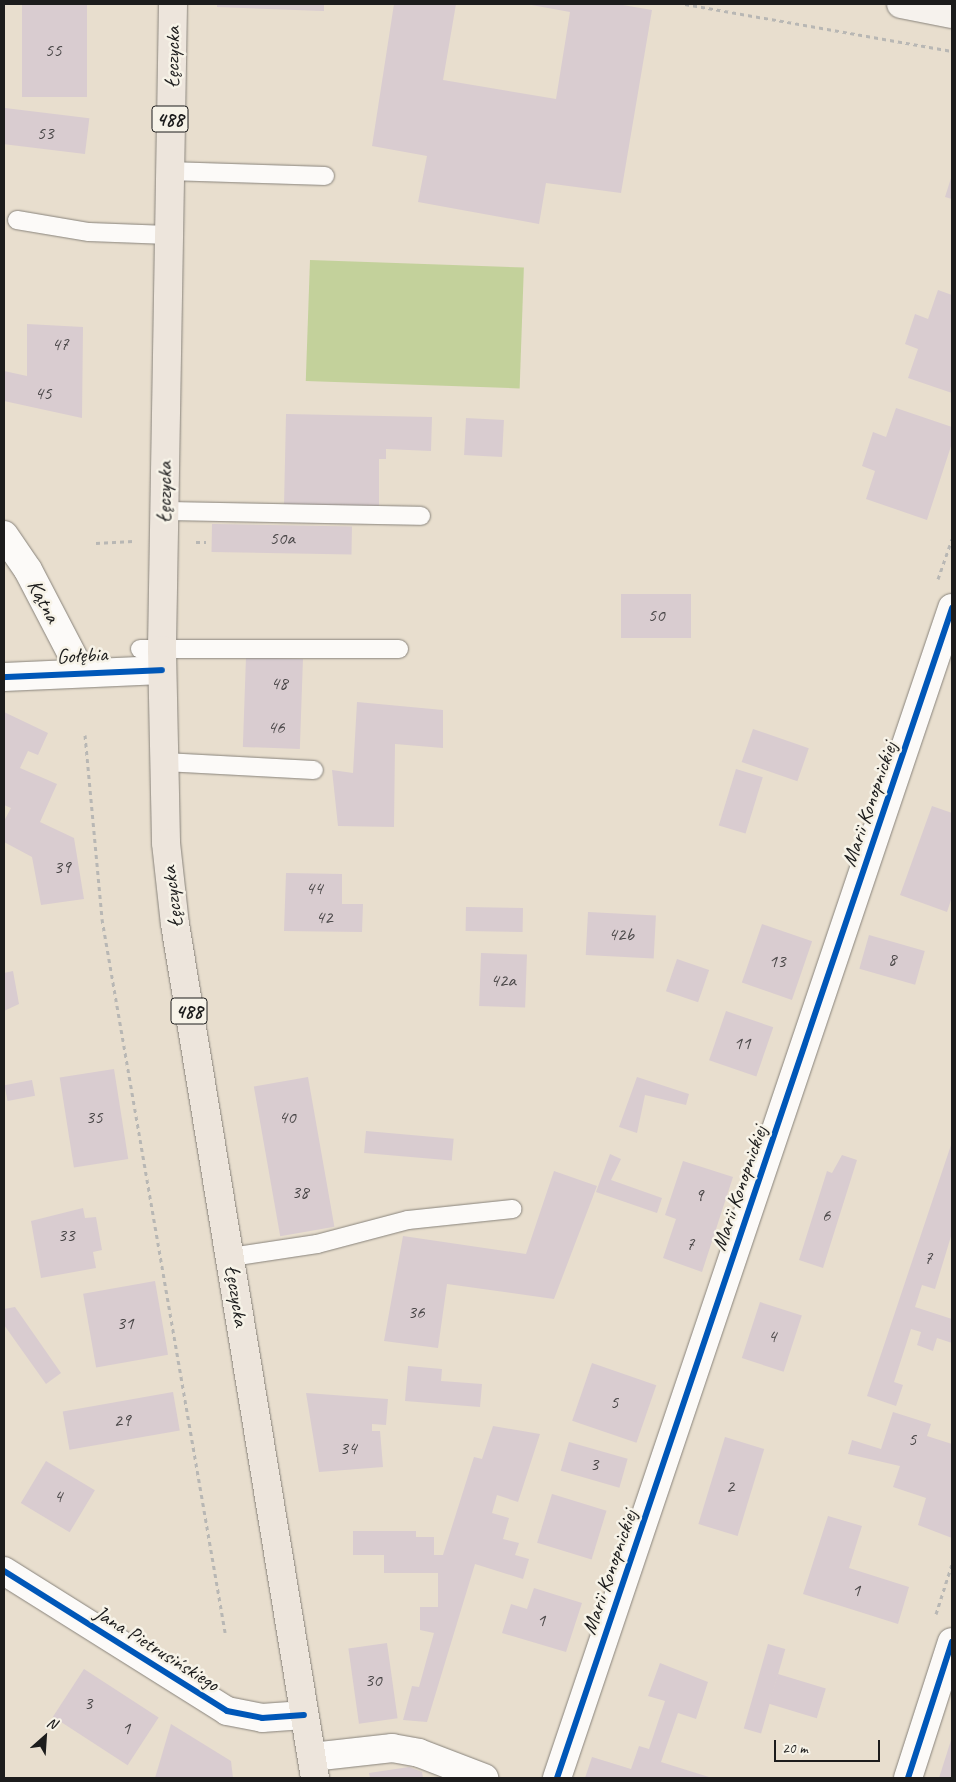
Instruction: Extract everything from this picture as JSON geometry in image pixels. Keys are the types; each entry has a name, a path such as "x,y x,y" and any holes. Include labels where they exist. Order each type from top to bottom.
{"main road":[{"name":"Łęczycka","path":"173,4 164,511 154,656 164,762 175,924 313,1767"}],"street":[{"path":"901,4 952,14"},
{"name":"Kątna","path":"4,535 28,570 80,670"},
{"name":"Marii Konopnickiej","path":"557,1778 952,608"},
{"name":"Gołębia","path":"4,677 80,670 154,656"},
{"name":"Jana Pietrusińskiego","path":"4,1571 227,1711 262,1718 304,1715"},
{"path":"908,1778 952,1642"},
{"path":"313,1767 392,1748 484,1778"}],"lane":[{"path":"169,170 325,176"},
{"path":"17,220 89,232 168,235"},
{"path":"164,511 421,516"},
{"path":"154,656 399,649"},
{"path":"164,762 314,770"},
{"path":"230,1257 317,1244 408,1220 512,1209"}],"path":[{"path":"685,4 952,51"},
{"path":"85,735 102,919 225,1632"}],"green space":[{"path":"310,260 524,267 520,388 306,381"}],"building":[{"path":"22,4 87,4 87,97 22,97"},
{"path":"217,4 324,4 324,11 217,7"},
{"path":"394,4 456,4 443,80 556,99 570,12 526,4 617,4 652,10 621,193 546,183 539,224 418,202 427,156 372,146"},
{"path":"5,108 89,118 85,154 4,144"},
{"path":"952,175 952,199 945,197"},
{"path":"938,290 952,295 952,393 908,378 918,349 905,344 915,314 928,319"},
{"path":"27,324 83,327 82,418 4,401 4,371 27,376"},
{"path":"896,408 952,427 952,443 927,520 866,499 875,471 862,466 873,432 886,437"},
{"path":"286,414 432,417 431,451 386,449 386,459 379,459 379,507 284,506"},
{"path":"466,418 504,420 502,457 464,455"},
{"path":"212,524 352,526 351,554 212,552"},
{"path":"621,594 691,594 691,638 621,638"},
{"path":"246,657 303,659 300,749 243,747"},
{"path":"357,702 443,710 443,748 395,744 394,827 338,826 332,770 353,773"},
{"path":"4,712 48,733 38,755 28,751 20,768 57,784 40,822 74,838 84,899 41,905 32,857 4,842 4,821 11,808 4,805"},
{"path":"753,729 809,748 797,781 742,762"},
{"path":"736,769 763,777 746,834 719,825"},
{"path":"932,806 952,813 952,897 947,912 900,895"},
{"path":"286,873 342,874 342,904 363,904 362,932 284,931"},
{"path":"466,907 523,908 523,932 466,931"},
{"path":"588,912 656,916 654,958 586,955"},
{"path":"762,924 812,941 792,1000 742,983"},
{"path":"869,935 925,951 915,985 859,969"},
{"path":"481,953 527,955 525,1008 479,1006"},
{"path":"677,959 709,970 698,1002 666,991"},
{"path":"13,971 19,1004 4,1011 4,973"},
{"path":"726,1011 773,1027 756,1076 709,1060"},
{"path":"114,1069 128,1159 74,1167 60,1078"},
{"path":"308,1077 334,1227 280,1236 254,1087"},
{"path":"637,1077 689,1094 686,1105 645,1095 637,1133 619,1127"},
{"path":"32,1080 35,1096 8,1101 5,1085"},
{"path":"366,1131 454,1139 452,1161 364,1153"},
{"path":"952,1142 952,1233 935,1289 922,1285 915,1307 952,1319 952,1343 937,1338 933,1351 917,1345 921,1332 911,1329 894,1382 903,1385 896,1406 867,1396"},
{"path":"610,1154 621,1159 611,1180 662,1198 657,1213 596,1192"},
{"path":"842,1155 857,1160 823,1268 799,1260 827,1171 832,1173"},
{"path":"683,1161 733,1177 702,1272 663,1258 676,1219 665,1215"},
{"path":"554,1171 597,1186 554,1299 447,1284 438,1348 384,1341 403,1236 526,1254"},
{"path":"83,1208 85,1218 96,1217 102,1250 93,1252 96,1268 41,1278 31,1221"},
{"path":"155,1281 168,1355 96,1368 83,1294"},
{"path":"760,1302 802,1316 784,1372 742,1358"},
{"path":"15,1307 61,1373 46,1384 4,1325 4,1309"},
{"path":"592,1363 656,1385 636,1443 572,1421"},
{"path":"408,1366 442,1369 441,1381 482,1384 480,1407 405,1401"},
{"path":"173,1392 180,1430 69,1450 63,1411"},
{"path":"306,1393 388,1399 386,1425 372,1424 372,1431 380,1431 383,1467 319,1472"},
{"path":"893,1412 931,1424 927,1436 952,1444 952,1538 918,1525 926,1498 893,1487 900,1466 848,1454 852,1440 881,1449"},
{"path":"493,1426 540,1434 518,1502 497,1495 492,1513 509,1518 503,1539 519,1543 515,1555 529,1559 523,1579 475,1564 427,1722 403,1720 412,1686 419,1687 434,1633 420,1630 420,1607 438,1607 438,1573 384,1573 384,1555 353,1555 353,1531 416,1531 416,1537 434,1537 434,1555 443,1555 474,1457 482,1459"},
{"path":"725,1437 764,1449 738,1536 698,1524"},
{"path":"569,1442 628,1459 619,1488 561,1471"},
{"path":"46,1461 95,1490 70,1532 21,1503"},
{"path":"552,1494 607,1511 592,1559 537,1543"},
{"path":"828,1516 862,1526 849,1568 909,1587 898,1624 803,1594"},
{"path":"534,1588 582,1603 566,1652 502,1633 511,1604 527,1609"},
{"path":"387,1643 398,1718 359,1724 348,1648"},
{"path":"768,1644 785,1649 761,1734 744,1729"},
{"path":"660,1663 708,1682 696,1719 678,1713 661,1762 712,1778 585,1778 592,1757 631,1769 639,1746 649,1749 665,1701 648,1696"},
{"path":"84,1669 159,1717 128,1765 53,1717"},
{"path":"778,1674 826,1689 817,1718 769,1704"},
{"path":"171,1724 231,1761 233,1778 155,1778"},
{"path":"952,1737 952,1778 939,1778"},
{"path":"409,1767 422,1772 423,1778 370,1778 369,1773"}],"cycle path":[{"path":"557,1778 952,608"},
{"path":"4,677 162,670"},
{"path":"4,1571 227,1711 262,1718 304,1715"},
{"path":"908,1778 952,1642"}]}
